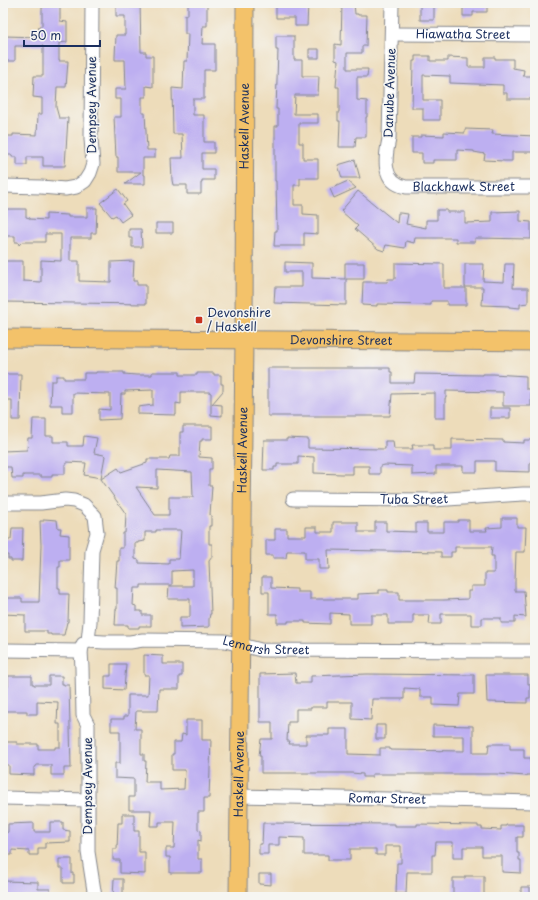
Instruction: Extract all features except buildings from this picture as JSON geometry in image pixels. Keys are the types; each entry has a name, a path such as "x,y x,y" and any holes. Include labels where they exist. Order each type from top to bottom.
{"main road":[{"name":"Haskell Avenue","path":"238,897 246,3"},
{"name":"Devonshire Street","path":"3,338 535,342"}],"street":[{"name":"Dempsey Avenue","path":"3,186 65,189 76,187 85,181 90,174 93,164 91,139 92,3"},
{"name":"Danube Avenue","path":"392,3 389,139 386,167 394,181"},
{"name":"Hiawatha Street","path":"392,34 535,35"},
{"name":"Blackhawk Street","path":"394,181 401,186 411,187 535,187"},
{"name":"Tuba Street","path":"293,499 434,500 535,494"},
{"name":"Dempsey Avenue","path":"3,503 41,503 65,500 84,505 95,516 95,541 92,550 91,610 84,646 82,668 83,715 88,725 88,852 95,897"},
{"name":"Lemarsh Street","path":"3,650 84,646 104,642 130,642 144,640 225,641 262,650 535,651"},
{"name":"Romar Street","path":"239,796 535,802"},
{"path":"3,798 88,800"}],"place":[{"name":"Devonshire / Haskell","path":"199,320"}]}
